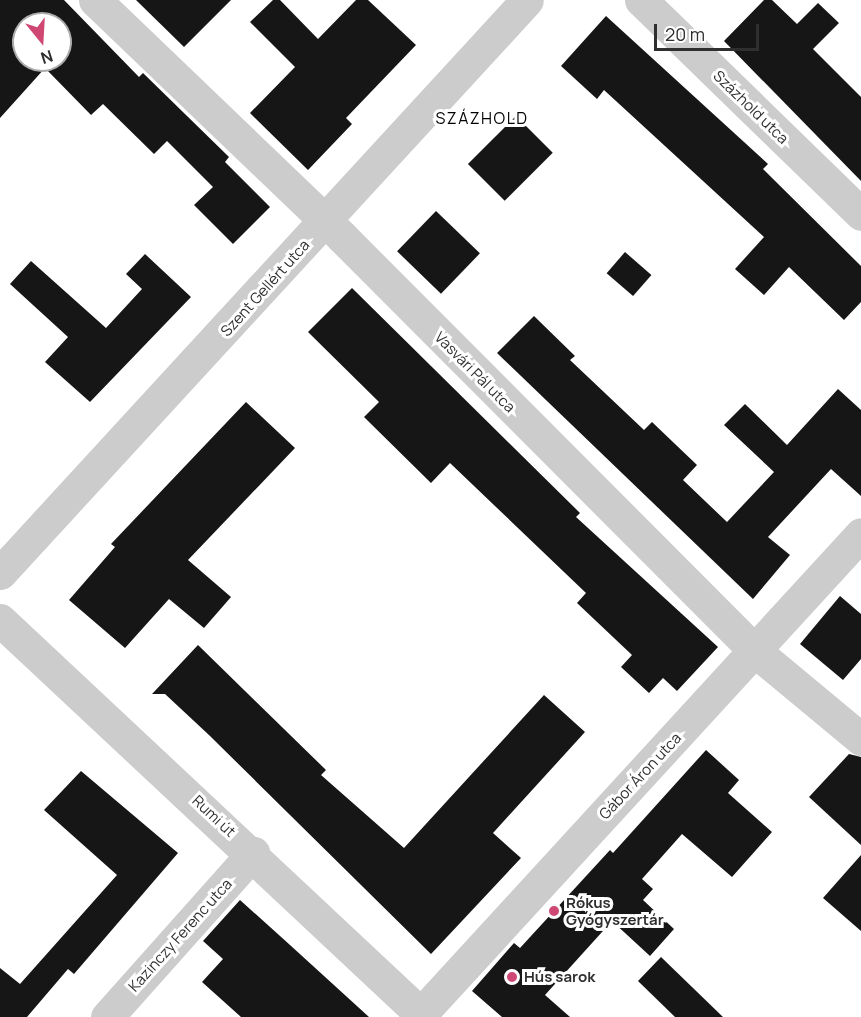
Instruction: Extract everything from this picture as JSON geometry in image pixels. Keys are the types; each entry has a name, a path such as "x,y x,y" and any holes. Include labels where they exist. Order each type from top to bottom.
{"street":[{"name":"Vasvári Pál utca","path":"95,0 324,220 755,651 861,739"},
{"name":"Szent Gellért utca","path":"0,573 526,0"},
{"name":"Százhold utca","path":"641,0 861,214"},
{"name":"Gábor Áron utca","path":"421,1016 861,534"},
{"name":"Rumi út","path":"0,620 254,853 421,1016"},
{"name":"Kazinczy Ferenc utca","path":"107,1017 254,853"}],"building":[{"path":"0,0 64,0 139,77 143,73 229,157 225,162 270,207 233,244 194,205 213,187 167,141 154,154 103,104 91,115 49,72 72,72 72,12 12,12 12,72 41,72 0,118"},
{"path":"136,0 231,0 184,47"},
{"path":"273,0 280,0 318,39 356,0 368,0 416,45 346,118 352,124 308,170 250,113 295,67 250,22"},
{"path":"764,0 772,0 797,24 818,3 839,23 813,49 861,97 861,181 724,41"},
{"path":"606,16 768,164 763,169 861,266 861,302 844,320 789,267 764,295 735,269 764,237 604,90 597,99 561,66"},
{"path":"516,116 553,153 505,201 468,164"},
{"path":"436,211 480,253 441,294 397,251"},
{"path":"625,252 651,275 633,296 607,273"},
{"path":"145,254 191,297 90,402 45,362 68,337 10,284 31,261 106,328 142,289 126,274"},
{"path":"352,288 580,513 576,517 718,647 677,691 663,678 649,693 621,667 632,655 577,603 586,593 450,463 431,483 364,417 379,402 308,332"},
{"path":"534,316 575,356 570,360 644,430 652,422 697,465 683,480 727,522 774,472 724,425 745,404 787,445 838,389 861,410 861,496 831,469 768,537 790,555 753,599 497,353"},
{"path":"246,402 295,448 188,560 231,597 204,628 169,599 125,648 69,600 115,547 111,544"},
{"path":"840,596 861,614 861,659 843,680 800,644"},
{"path":"198,645 326,770 321,775 404,848 544,695 585,732 493,833 521,858 431,954 209,735 165,694 152,694"},
{"path":"706,750 739,780 728,793 772,832 732,877 682,834 642,879 653,889 643,900 674,929 650,956 612,921 545,995 570,1017 502,1017 472,991 514,943 520,948 610,850 613,853"},
{"path":"849,754 861,757 861,845 809,797"},
{"path":"81,771 178,853 74,974 68,969 27,1017 0,1017 0,968 20,984 117,875 44,810"},
{"path":"861,855 861,931 823,898"},
{"path":"240,900 369,1017 241,1017 202,982 223,959 203,941"},
{"path":"661,957 723,1017 675,1017 638,981"}],"place":[{"name":"Rókus Gyógyszertár","path":"554,911"},
{"name":"Hús sarok","path":"512,977"}],"district":[{"name":"SZÁZHOLD","path":"482,118"}]}
